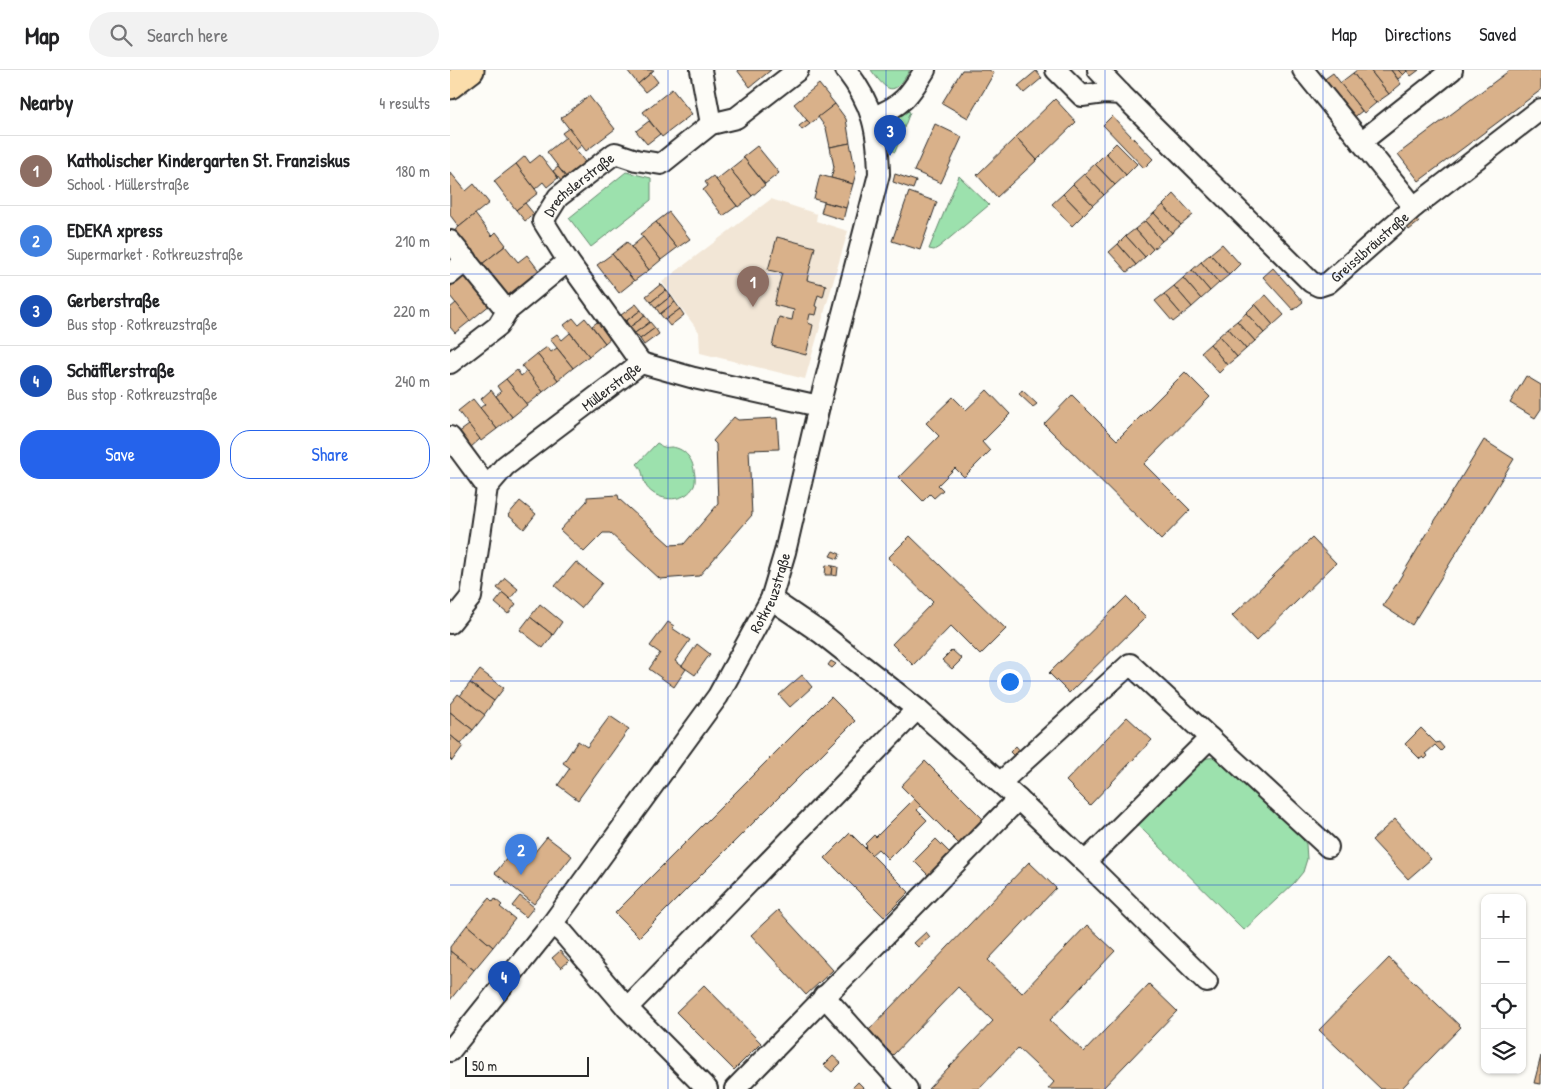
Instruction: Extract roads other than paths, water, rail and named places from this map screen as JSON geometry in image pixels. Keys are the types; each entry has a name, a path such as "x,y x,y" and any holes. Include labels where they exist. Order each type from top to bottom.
{"street":[{"path":"701,70 710,124"},
{"name":"Drechslerstraße","path":"641,362 568,261 543,222 558,196 615,153 636,160 661,164 710,124 736,118 798,70"},
{"name":"Rotkreuzstraße","path":"450,1051 552,924 718,696 771,599 786,552 819,406 879,174 873,117 860,88 846,70"},
{"path":"873,117 891,110 906,98 912,92 925,70"},
{"path":"1056,70 1082,96 1104,93 1120,94"},
{"name":"Greisslbräustraße","path":"1098,70 1120,94 1316,285 1328,282 1414,207 1541,109"},
{"path":"1303,70 1414,207"},
{"path":"1361,142 1452,70"},
{"path":"450,241 507,311"},
{"path":"450,274 467,260"},
{"path":"450,363 498,326 507,311 568,261"},
{"name":"Müllerstraße","path":"487,488 505,466 641,362 687,376 819,406"},
{"path":"450,438 487,488 471,597 450,622"},
{"path":"771,599 821,634 917,709 1085,862 1207,982"},
{"path":"1000,783 1130,664 1328,848"},
{"path":"627,1008 917,709"},
{"path":"1085,862 1210,738"},
{"path":"735,1089 1018,799"},
{"path":"552,924 563,933 627,1008 707,1089"},
{"path":"824,996 907,1089"}],"place":[{"name":"Gerberstraße","path":"890,156"},
{"name":"Katholischer Kindergarten St. Franziskus","path":"753,307"},
{"name":"EDEKA xpress","path":"521,875"},
{"name":"Schäfflerstraße","path":"504,1002"}]}
